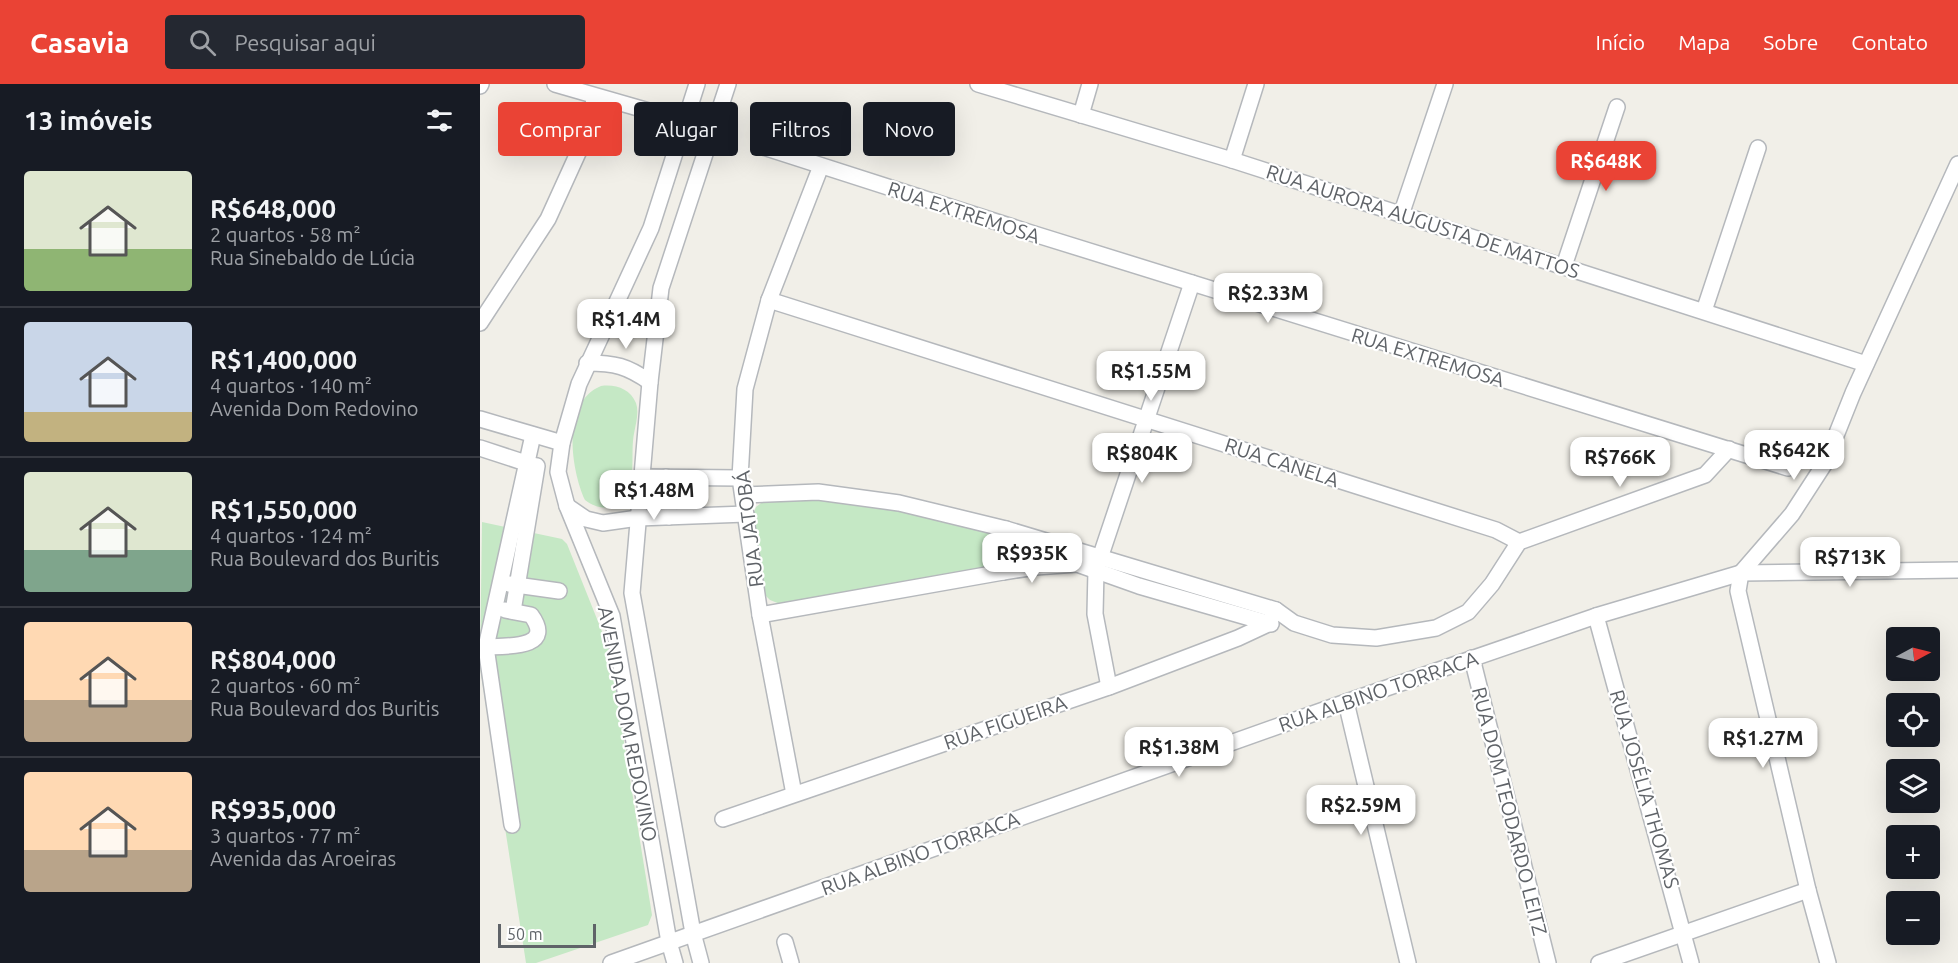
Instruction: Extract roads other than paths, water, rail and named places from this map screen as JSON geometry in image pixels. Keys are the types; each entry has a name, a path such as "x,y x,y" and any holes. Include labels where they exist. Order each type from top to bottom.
{"street":[{"path":"555,84 634,107"},
{"name":"AVENIDA DOM REDOVINO","path":"675,963 669,942 612,616 567,506 558,472 562,443 579,384 651,228 697,84"},
{"name":"AVENIDA DOM REDOVINO","path":"701,963 693,933 632,593 650,382 662,288 728,84"},
{"name":"RUA AURORA AUGUSTA DE MATTOS","path":"978,84 1232,160 1866,364"},
{"path":"1081,115 1090,84"},
{"path":"1232,160 1256,84"},
{"path":"1401,215 1445,84"},
{"path":"480,323 548,219 583,142 595,97"},
{"path":"1564,266 1617,107"},
{"path":"1704,311 1758,148"},
{"name":"RUA EXTREMOSA","path":"790,156 1192,284 1788,468"},
{"path":"1828,963 1808,890 1738,591 1741,573 1792,514 1825,463 1866,364 1958,164"},
{"name":"RUA JATOBÁ","path":"794,794 760,615 740,478 745,389 769,300 821,166"},
{"path":"1109,687 1095,614 1098,564 1192,284"},
{"name":"RUA CANELA","path":"769,300 1147,418 1496,531 1519,542"},
{"path":"587,363 609,363 629,368 650,382"},
{"path":"488,421 562,443"},
{"path":"513,611 532,465 533,435"},
{"path":"480,448 558,472"},
{"path":"743,495 818,492 899,503 1006,529 1098,564 1276,610 1294,623 1332,635 1376,638 1436,628 1468,612 1492,584 1519,542 1705,475 1729,449"},
{"path":"512,825 486,647 500,583 532,465"},
{"path":"642,477 740,478"},
{"path":"666,477 669,517"},
{"path":"567,506 586,519 603,523 638,518 746,514"},
{"path":"1003,572 1011,558 1011,545 1006,529"},
{"path":"760,615 1036,567 1098,564 1139,586 1268,624 1294,623"},
{"name":"RUA ALBINO TORRACA","path":"611,963 1472,658 1596,616 1741,573 1958,570"},
{"path":"500,583 559,591"},
{"path":"486,647 528,644 534,640 538,630 531,615 494,610"},
{"path":"1268,624 1276,610"},
{"name":"RUA JOSÉLIA THOMAS","path":"1596,616 1691,963"},
{"name":"RUA FIGUEIRA","path":"723,819 1109,687 1238,638 1268,624"},
{"name":"RUA DOM TEODARDO LEITZ","path":"1472,658 1548,963"},
{"path":"1346,702 1408,963"},
{"path":"1599,963 1808,890"},
{"path":"785,942 791,963"}]}
